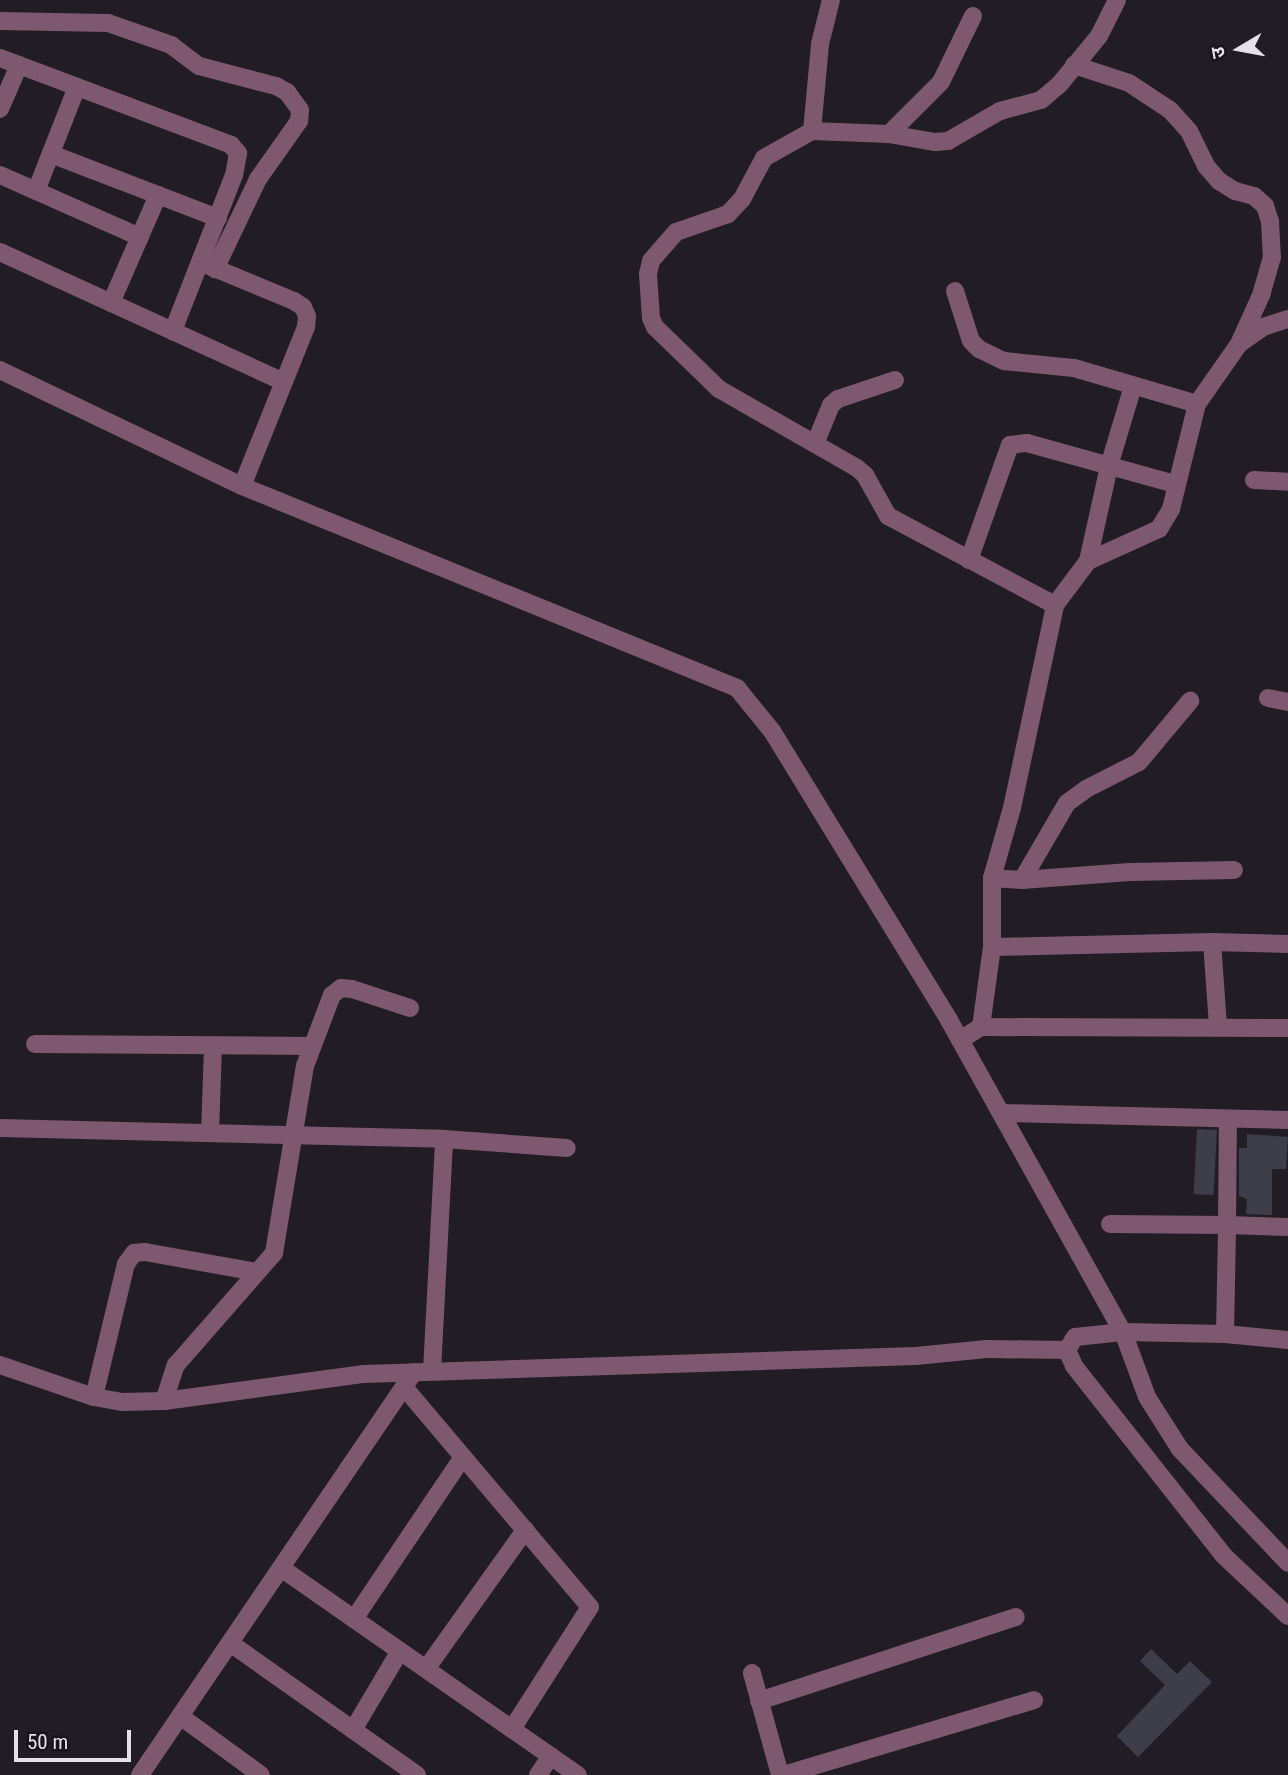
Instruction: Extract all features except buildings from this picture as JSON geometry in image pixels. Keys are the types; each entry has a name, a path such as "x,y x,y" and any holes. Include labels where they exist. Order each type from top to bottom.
{"street":[{"path":"812,131 820,44 831,0"},
{"path":"1055,605 888,516 865,475 719,389 655,327 648,274 651,261 676,232 728,214 742,199 764,158 812,131 889,134 935,142 958,137 1000,111 1050,95 1099,36 1117,0"},
{"path":"889,134 941,82 973,16"},
{"path":"0,22 115,25 171,45 199,66 276,86 287,92 300,110 299,121 258,179 173,331"},
{"path":"0,58 231,145 238,153 238,163 218,218 208,266"},
{"path":"0,109 19,65"},
{"path":"1074,65 1129,83 1170,110 1189,131 1206,166 1219,181 1235,191 1254,196 1265,206 1270,221 1272,257 1262,293 1239,344 1197,404 1175,484 1171,509 1159,529 1088,561"},
{"path":"36,191 77,87"},
{"path":"51,154 218,218"},
{"path":"0,175 140,237"},
{"path":"111,303 158,195"},
{"path":"0,252 284,382"},
{"path":"208,266 303,307 307,316 306,327 242,486"},
{"path":"955,291 971,341 979,349 1004,361 1062,366 1197,404"},
{"path":"1239,344 1263,327 1288,320"},
{"path":"0,370 242,486 737,688 772,730 960,1040 1122,1332 1147,1397 1180,1449 1288,1562"},
{"path":"815,444 831,405 838,399 895,380"},
{"path":"981,1027 992,947 992,878 1012,808 1055,605 1088,561 1109,466 1133,386"},
{"path":"969,560 1010,445 1027,443 1175,484"},
{"path":"1254,480 1288,482"},
{"path":"1268,698 1288,702"},
{"path":"1022,880 1067,803 1086,789 1139,762 1190,701"},
{"path":"992,878 1022,880 1130,872 1234,870"},
{"path":"992,947 1212,942 1288,944"},
{"path":"1212,942 1218,1026"},
{"path":"164,1401 176,1365 274,1253 279,1238 293,1136 310,1046 332,995 341,988 352,989 410,1008"},
{"path":"960,1040 981,1027 1288,1028"},
{"path":"35,1044 310,1046"},
{"path":"210,1133 213,1047"},
{"path":"1002,1113 1288,1120"},
{"path":"1224,1334 1228,1120"},
{"path":"0,1128 444,1139 567,1148"},
{"path":"141,1775 281,1568 416,1377 444,1139"},
{"path":"1110,1224 1288,1227"},
{"path":"94,1397 126,1264 134,1253 145,1252 256,1272"},
{"path":"0,1365 94,1397 122,1402 164,1401 364,1374 416,1377 916,1356 1071,1344 1095,1335 1122,1332 1224,1334 1288,1340"},
{"path":"1071,1344 1074,1366 1223,1555 1288,1616"},
{"path":"416,1377 463,1457 590,1607 512,1729"},
{"path":"354,1619 463,1457"},
{"path":"426,1669 525,1530"},
{"path":"281,1568 578,1775"},
{"path":"759,1701 1016,1617"},
{"path":"230,1643 417,1775"},
{"path":"352,1730 400,1651"},
{"path":"752,1673 782,1775 1034,1700"},
{"path":"180,1716 261,1775"},
{"path":"538,1775 551,1756"}]}
